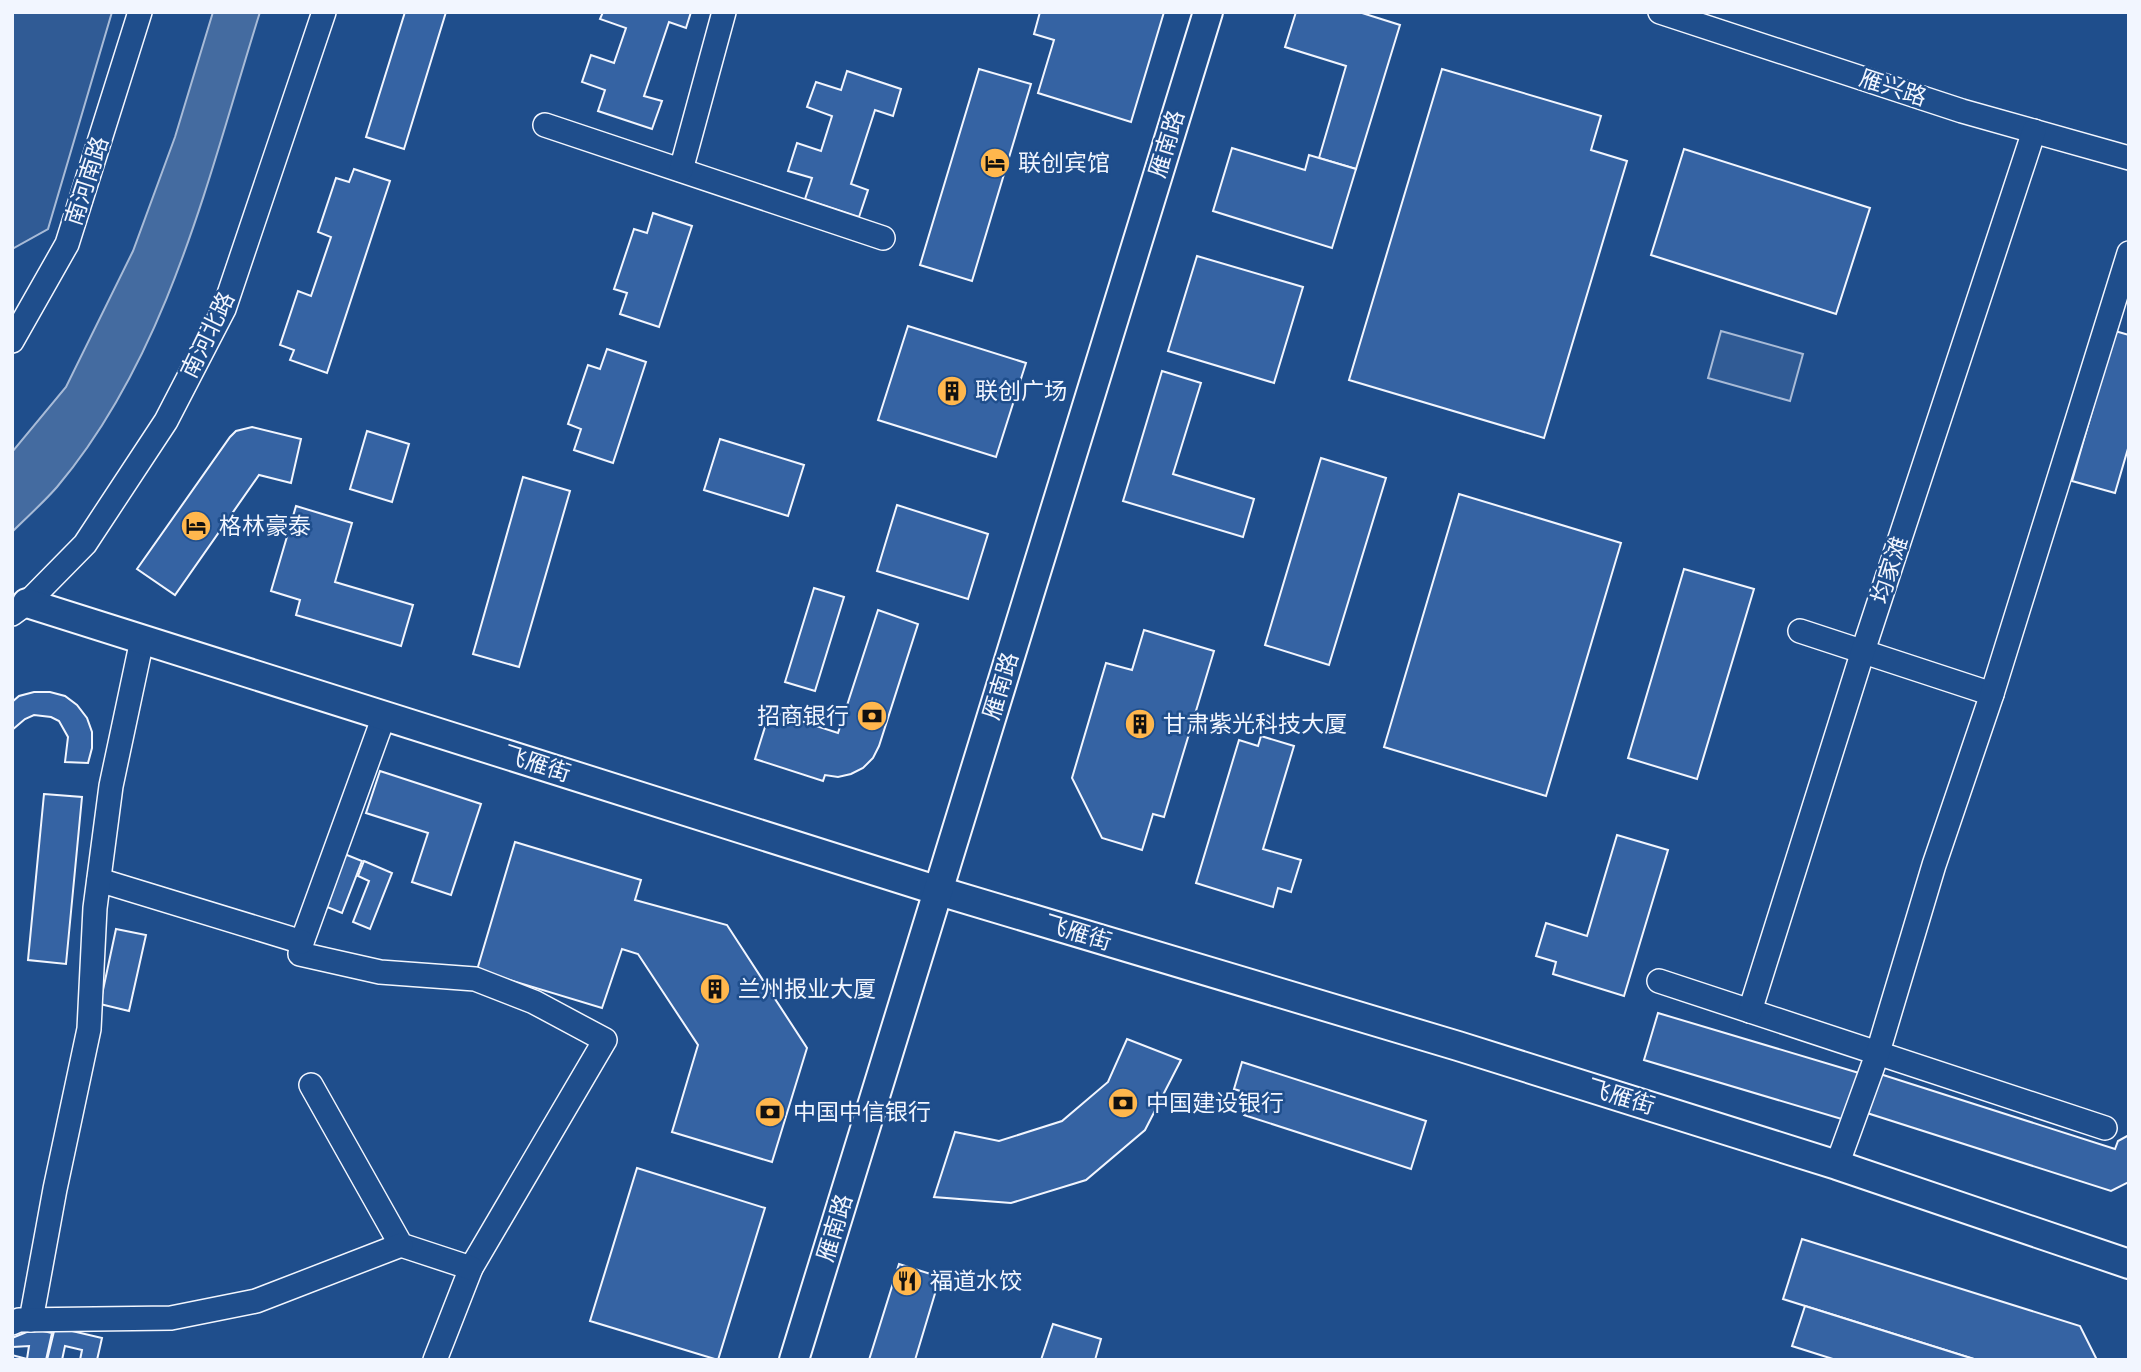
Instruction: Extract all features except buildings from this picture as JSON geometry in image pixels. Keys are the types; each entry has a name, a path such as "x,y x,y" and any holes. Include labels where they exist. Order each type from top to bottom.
{"main road":[{"name":"雁南路","path":"794,1360 1208,12"},
{"name":"飞雁街","path":"20,609 142,640 939,891 1446,1042 1837,1165 2129,1264"}],"street":[{"name":"南河南路","path":"12,341 20,310 67,244 140,12"},
{"name":"南河北路","path":"20,609 85,544 166,421 224,309 324,12"},
{"path":"681,170 724,12"},
{"name":"雁兴路","path":"1661,12 1962,111 2129,158"},
{"path":"545,125 883,238"},
{"name":"均家滩","path":"1750,1011 1863,651 2034,131"},
{"path":"1837,1165 1878,1052 1934,865 1992,694 2129,253"},
{"path":"1800,631 1992,694"},
{"path":"142,640 111,786 95,908 89,1030 55,1189 21,1322 171,1318 256,1301 401,1245 471,1268"},
{"path":"384,716 302,942 300,954 380,972 475,979 534,1002 605,1040 471,1268 435,1360"},
{"path":"99,880 302,942"},
{"path":"1659,981 2105,1128"},
{"path":"311,1085 401,1245"}],"shaded area":[{"path":"12,12 112,12 48,229 12,249"},
{"path":"213,12 260,12 203,198 181,260 157,321 129,379 96,435 57,487 12,532 12,452 66,387 133,251 175,137"},
{"path":"1721,331 1803,354 1790,401 1708,378"}],"place":[{"name":"联创宾馆","path":"995,163"},
{"name":"联创广场","path":"952,391"},
{"name":"格林豪泰","path":"196,526"},
{"name":"招商银行","path":"872,716"},
{"name":"甘肃紫光科技大厦","path":"1140,724"},
{"name":"兰州报业大厦","path":"715,989"},
{"name":"中国建设银行","path":"1123,1103"},
{"name":"中国中信银行","path":"770,1112"},
{"name":"福道水饺","path":"907,1281"}]}
